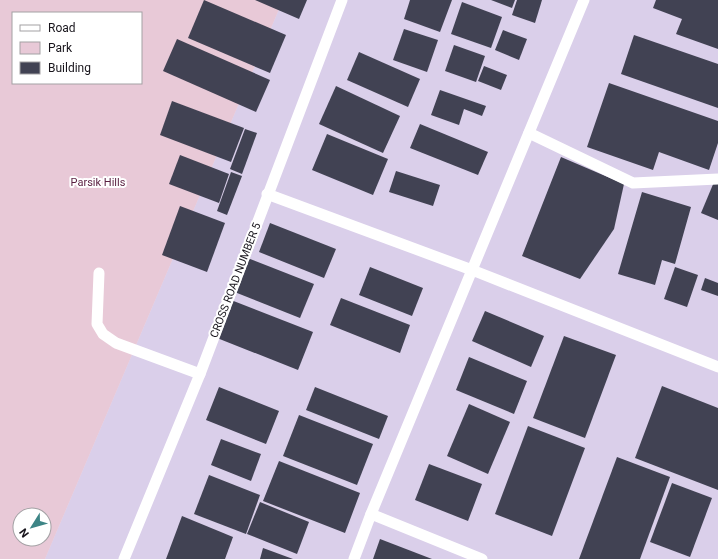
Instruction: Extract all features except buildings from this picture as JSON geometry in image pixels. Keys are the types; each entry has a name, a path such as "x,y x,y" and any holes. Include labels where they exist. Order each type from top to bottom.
{"street":[{"name":"CROSS ROAD NUMBER 5","path":"124,559 200,374 267,194 342,0"},
{"path":"354,559 371,514 584,0"},
{"path":"529,133 633,183 718,179"},
{"path":"267,194 472,270 718,367"},
{"path":"98,273 97,324 103,334 116,343 200,374"},
{"path":"371,514 482,559"}],"shaded area":[{"path":"283,0 718,0 718,559 45,559 50,547 52,547 52,543"}],"green space":[{"name":"Parsik Hills","path":"0,0 283,0 52,543 52,507 12,507 12,547 50,547 45,559 0,559"}]}
